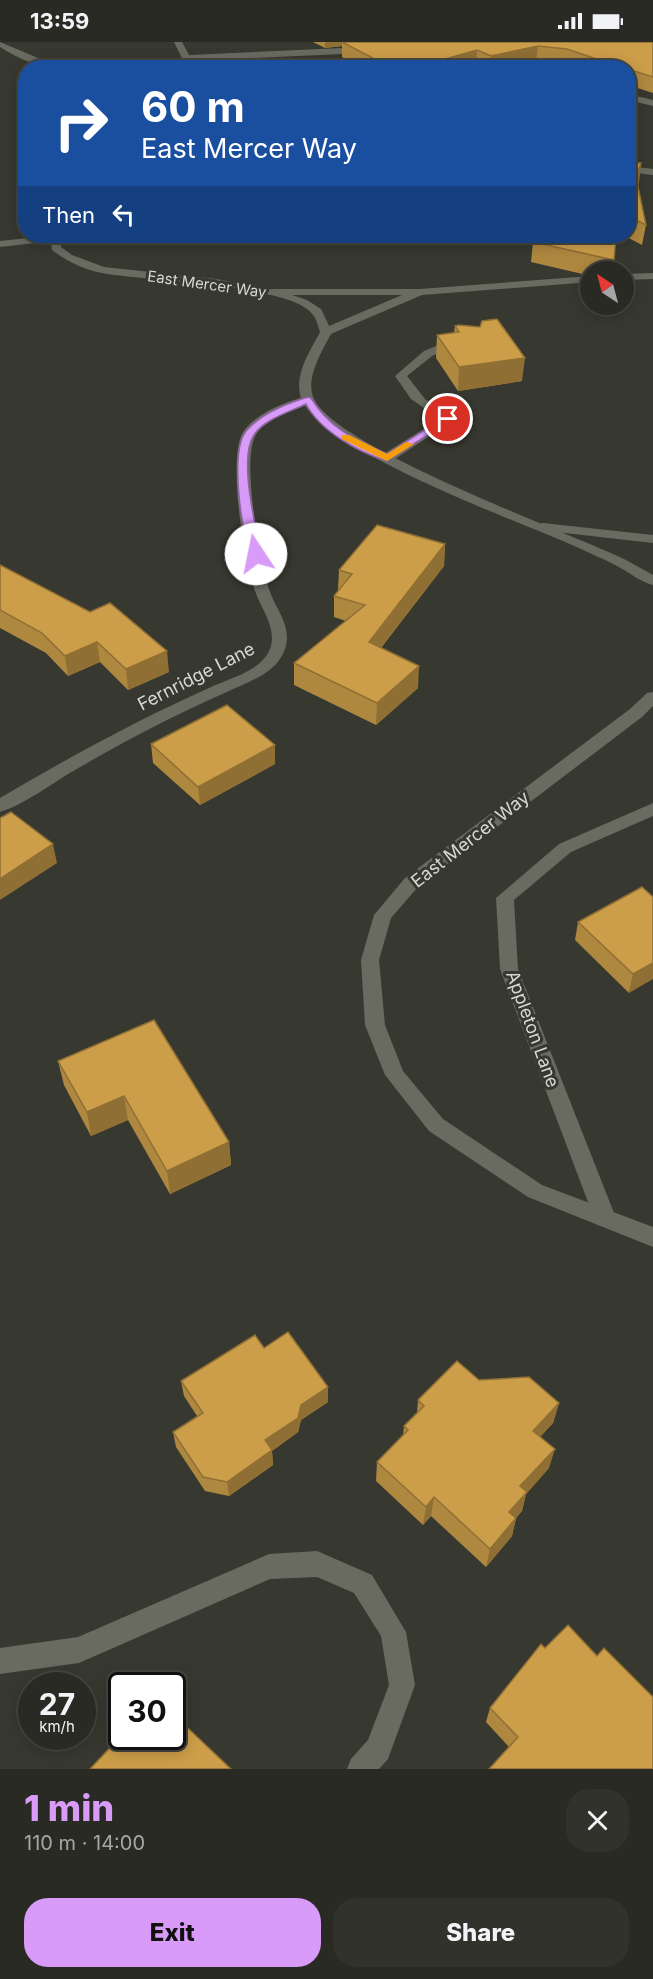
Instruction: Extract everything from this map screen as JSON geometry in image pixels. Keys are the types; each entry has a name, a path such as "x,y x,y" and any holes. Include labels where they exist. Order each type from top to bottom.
{"street":[{"path":"178,42 186,58 330,53 377,48"},
{"path":"0,43 33,60"},
{"path":"636,99 653,103"},
{"path":"636,170 653,172"},
{"path":"0,244 18,242"},
{"name":"East Mercer Way","path":"56,243 56,248 68,257 102,270 245,286 294,298 317,311 326,332"},
{"path":"634,277 653,276"},
{"path":"269,292 420,292 580,280"},
{"path":"420,292 326,332 305,382 308,400 317,416 349,440 622,563 653,581"},
{"path":"387,458 448,419 428,408 407,390 401,376 410,365 436,348 464,338 474,345"},
{"name":"Fernridge Lane","path":"0,806 159,716 261,668 275,655 279,641 278,619 262,590 243,490 245,444 250,432 263,421 308,400"},
{"path":"543,527 653,539"},
{"name":"East Mercer Way","path":"653,697 636,713 411,883 384,915 370,960 375,1025 395,1075 436,1125 535,1191 653,1237"},
{"name":"Appleton Lane","path":"605,1218 509,969 505,898 565,848 653,809"},
{"path":"0,1661 79,1650 269,1567 317,1564 363,1584 393,1632 402,1685 378,1749 361,1769"}],"building":[{"path":"342,42 653,42 653,77 636,72 636,60 599,60 567,49 538,46 491,56 477,50 441,60 377,60"},
{"path":"636,163 641,163 636,177"},
{"path":"636,177 646,225 636,220"},
{"path":"538,243 615,243 614,260"},
{"path":"497,319 525,358 459,367 437,335 459,332 455,326 480,327 482,321"},
{"path":"377,525 445,544 369,642 419,666 377,703 294,663 365,605 334,596 352,574 339,570"},
{"path":"0,565 90,612 110,603 167,651 126,669 97,642 65,656 42,633 0,610"},
{"path":"227,705 275,745 198,787 151,744"},
{"path":"11,812 53,844 0,879 0,818"},
{"path":"642,887 653,897 653,963 633,974 578,922"},
{"path":"154,1020 229,1142 167,1171 124,1096 87,1112 58,1061"},
{"path":"288,1332 328,1387 301,1405 298,1418 265,1440 272,1450 227,1482 203,1477 173,1432 203,1413 181,1381 255,1335 264,1348"},
{"path":"457,1361 479,1380 529,1377 559,1403 533,1431 555,1449 520,1486 527,1492 509,1512 516,1518 490,1549 434,1497 426,1507 377,1462 408,1430 404,1426 424,1406 418,1400"},
{"path":"568,1625 597,1656 604,1648 653,1697 653,1769 489,1769 518,1737 490,1708 541,1644 545,1648"},
{"path":"186,1726 231,1769 90,1769 108,1750 186,1750"}],"slow traffic":[{"path":"346,437 387,458 409,444"}],"route":[{"path":"256,554 243,490 245,444 250,432 263,421 308,400 317,416 349,440 387,458 448,419"}]}
